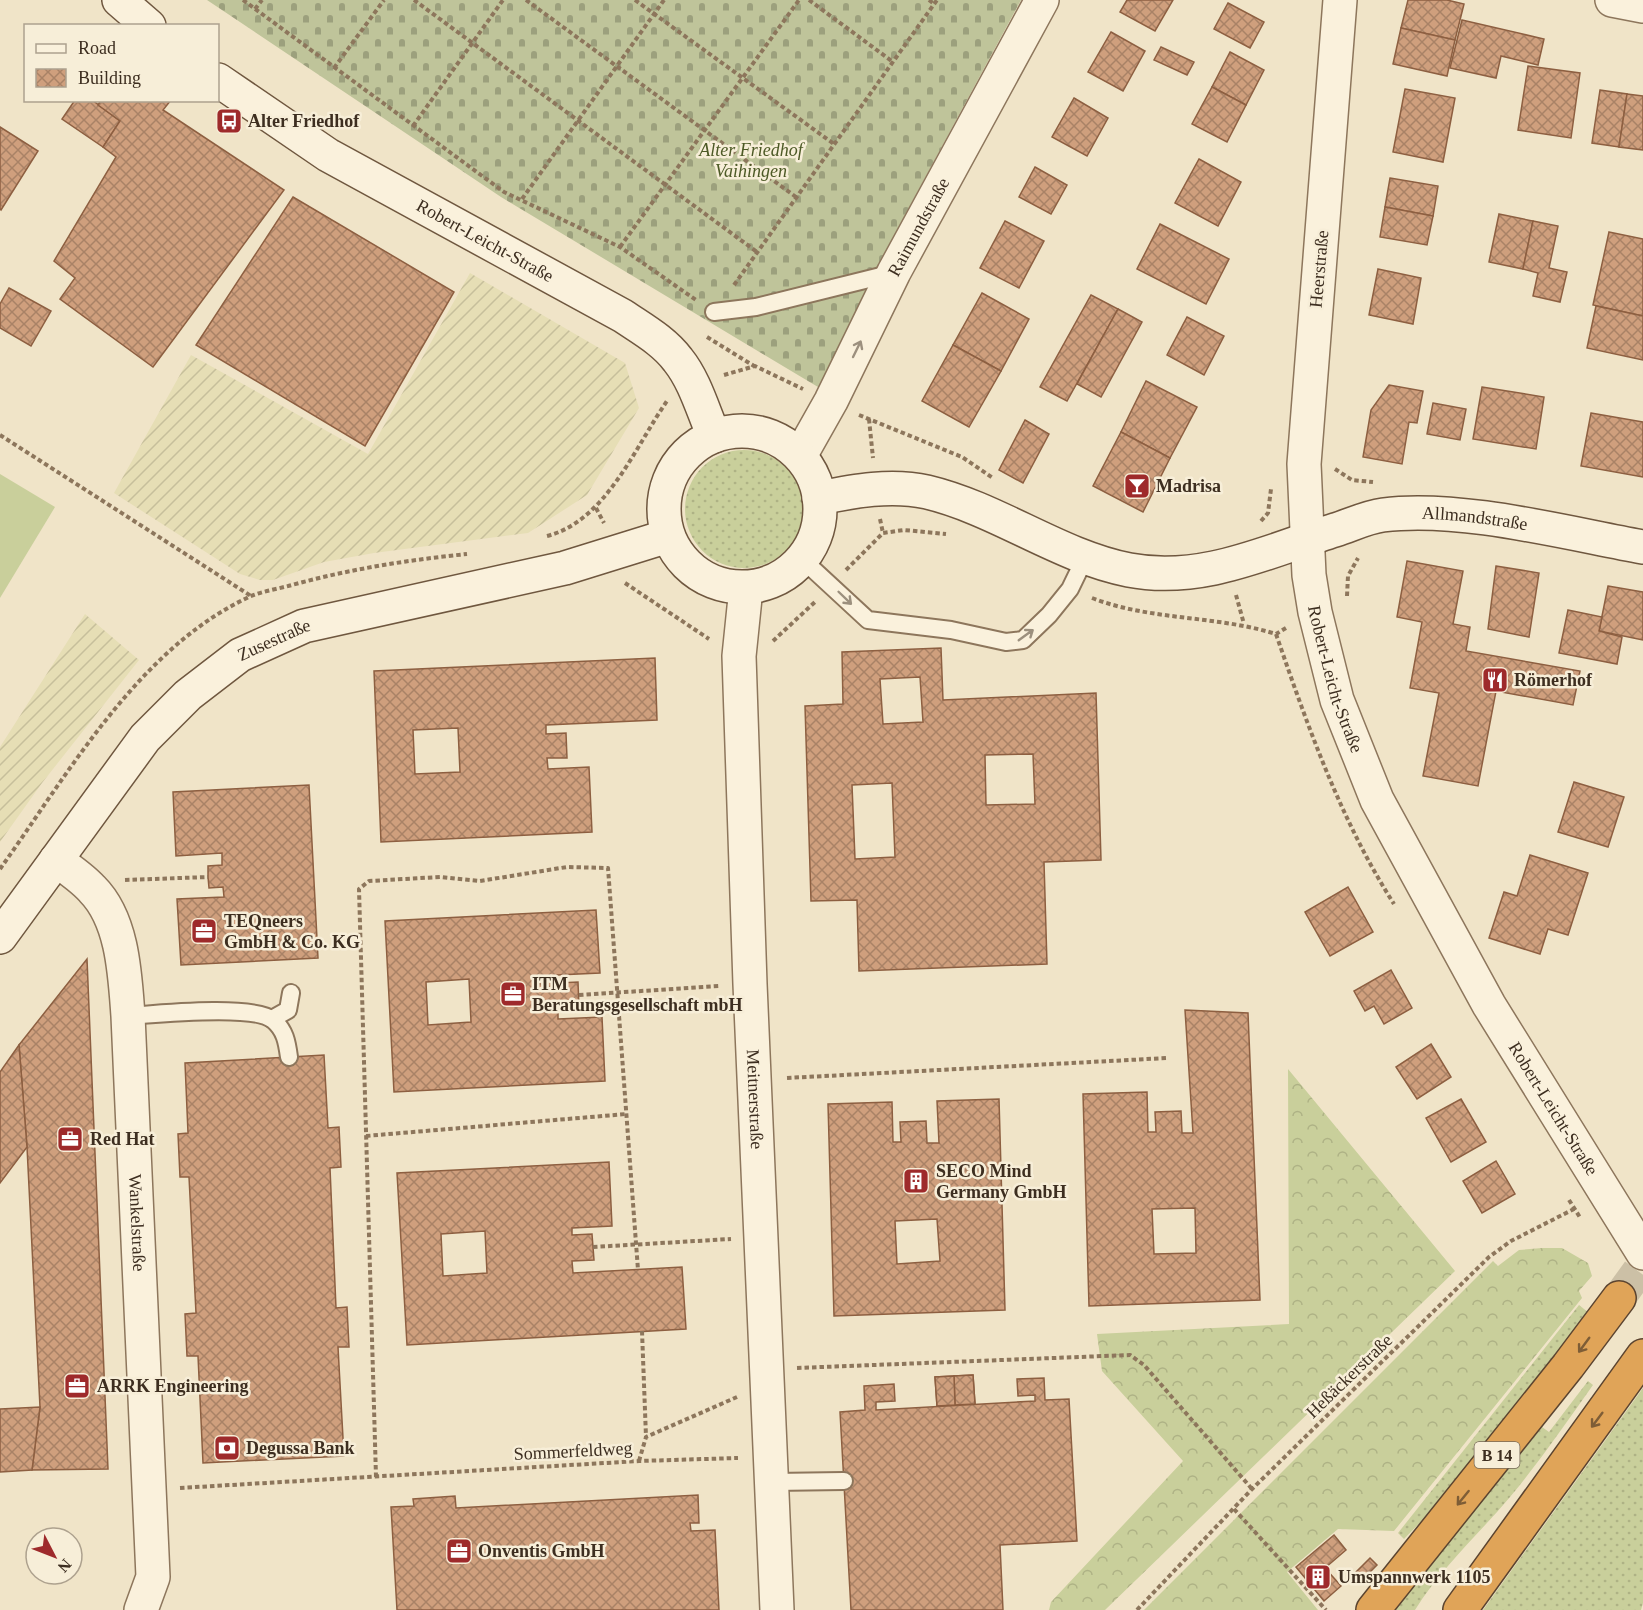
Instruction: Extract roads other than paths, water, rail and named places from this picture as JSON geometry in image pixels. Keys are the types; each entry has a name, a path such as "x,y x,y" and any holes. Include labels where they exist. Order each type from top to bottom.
{"highway":[{"name":"B 14","path":"1372,1610 1568,1366 1619,1298"},
{"path":"1460,1610 1643,1356"}],"street":[{"path":"119,0 147,24"},
{"name":"Raimundstraße","path":"800,456 831,401 894,272 1042,0"},
{"name":"Heerstraße","path":"1309,538 1304,464 1340,0"},
{"path":"1612,0 1643,6"},
{"name":"Robert-Leicht-Straße","path":"219,81 328,155 623,316 658,340 678,360 693,385 714,436"},
{"path":"737,431 760,433 782,442 800,456 812,475 819,498 820,519 814,539 802,559 788,573 768,583 746,588 721,584 699,574 680,557 668,536 664,506 671,477 681,460 696,446 714,436 737,431"},
{"path":"819,498 893,488 926,492 969,505 1084,558 1130,570 1176,575 1228,567 1309,538"},
{"name":"Allmandstraße","path":"1309,538 1381,515 1429,513 1486,519 1643,547"},
{"name":"Zusestraße","path":"0,937 145,738 188,695 240,655 304,626 566,568 668,536"},
{"name":"Robert-Leicht-Straße","path":"1309,538 1309,575 1315,612 1337,700 1377,801 1490,1005 1643,1253"},
{"name":"Meitnerstraße","path":"746,588 740,641 750,984 777,1610"},
{"name":"Wankelstraße","path":"56,860 94,891 118,934 128,1016 153,1577 141,1610"}],"lane":[{"path":"714,312 756,307 894,272"},
{"path":"802,559 868,620 951,630 1006,642 1023,640 1049,615 1070,589 1084,558"},
{"path":"272,1019 288,1010 291,993"},
{"path":"128,1016 242,1012 272,1019 286,1036 289,1057"},
{"path":"772,1470 844,1481"}],"tunnel":[{"path":"1619,1298 1643,1265"}],"place":[{"name":"Alter Friedhof","path":"229,121"},
{"name":"Madrisa","path":"1137,486"},
{"name":"Römerhof","path":"1495,680"},
{"name":"TEQneers GmbH & Co. KG","path":"204,931"},
{"name":"ITM Beratungsgesellschaft mbH","path":"513,994"},
{"name":"Red Hat","path":"70,1139"},
{"name":"SECO Mind Germany GmbH","path":"916,1181"},
{"name":"ARRK Engineering","path":"77,1386"},
{"name":"Degussa Bank","path":"227,1448"},
{"name":"Onventis GmbH","path":"459,1551"},
{"name":"Umspannwerk 1105","path":"1318,1577"}],"park label":[{"name":"Alter Friedhof Vaihingen","path":"751,160"}]}
